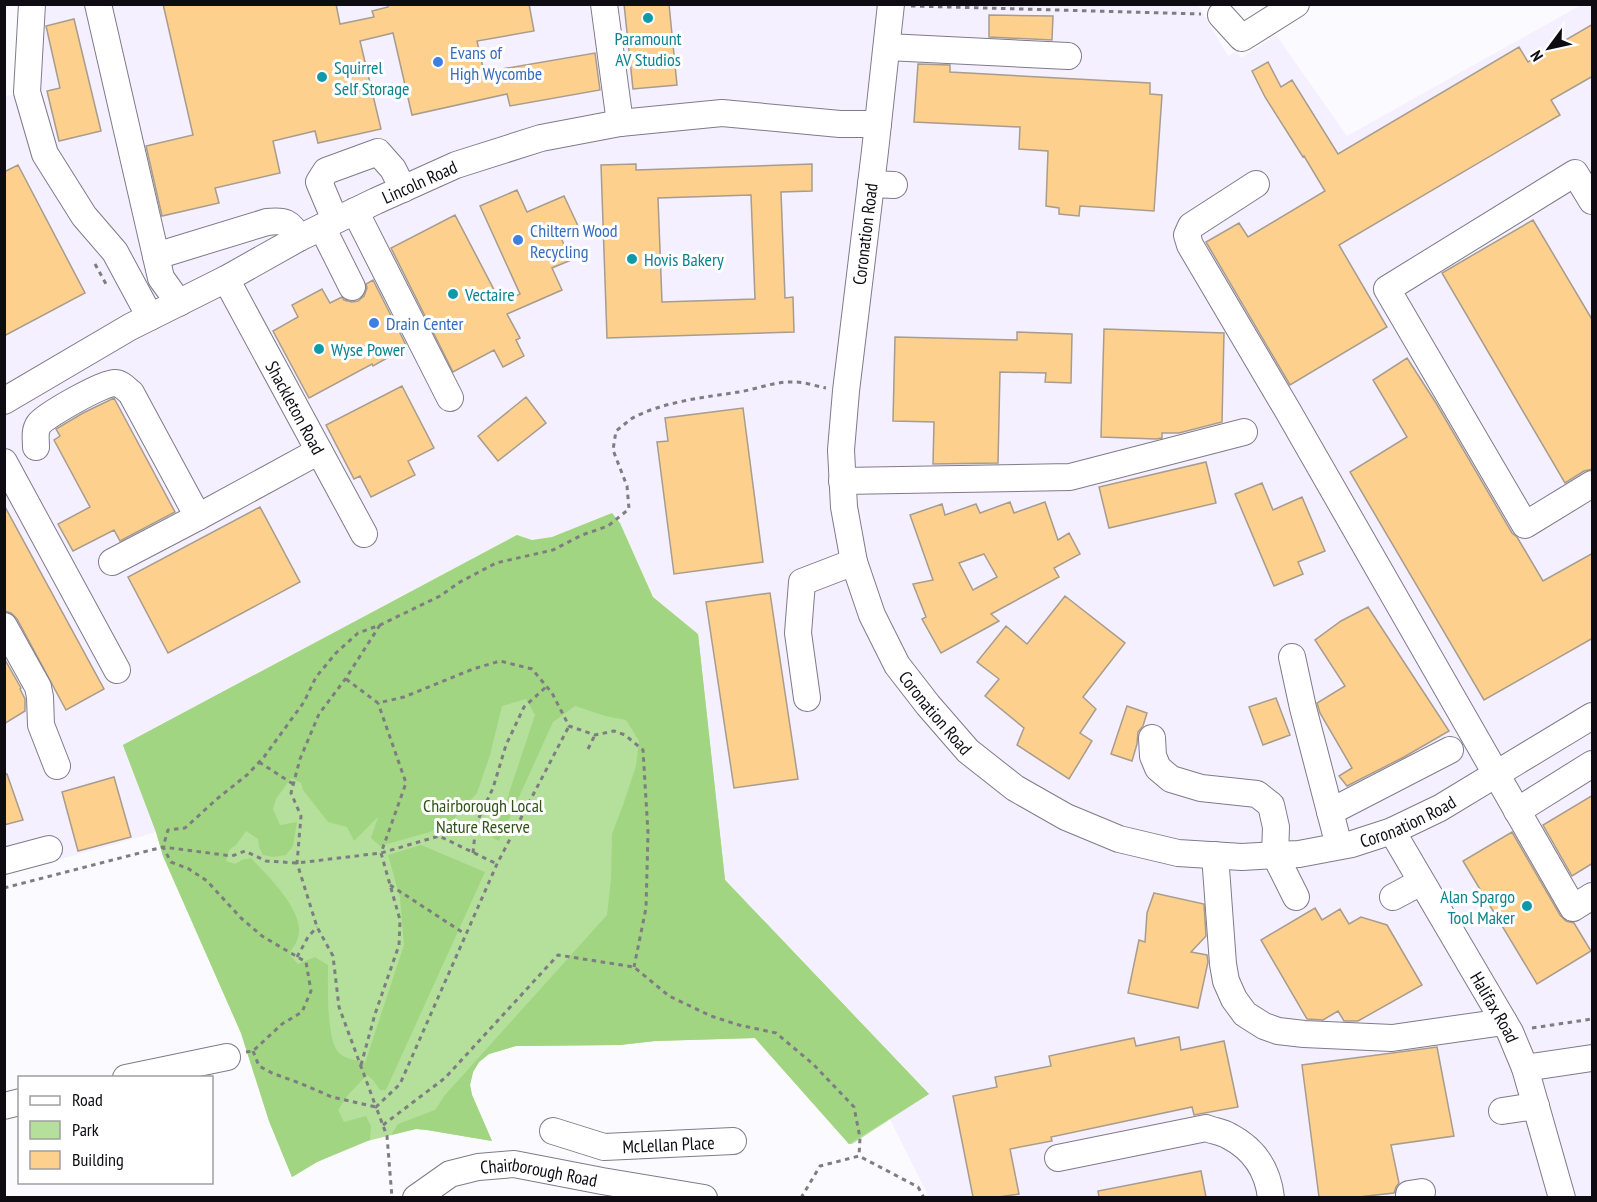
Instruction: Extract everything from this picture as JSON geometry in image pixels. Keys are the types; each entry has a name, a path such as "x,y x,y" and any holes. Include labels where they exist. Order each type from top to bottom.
{"street":[{"path":"32,4 27,92 45,154 84,216 115,252 150,317"},
{"path":"98,4 161,278 179,303"},
{"path":"604,4 620,123"},
{"path":"1221,15 1242,38 1296,4"},
{"name":"Coronation Road","path":"891,5 878,124 885,152 883,185 846,391 841,450 843,507 854,562 872,615 897,665 968,751 1015,788 1066,817 1119,839 1178,853 1242,857 1299,854 1352,844 1392,831 1440,808 1593,716"},
{"path":"886,47 1068,56"},
{"name":"Lincoln Road","path":"4,401 129,327 226,279 299,238 456,165 541,138 620,123 722,113 840,124 878,124"},
{"path":"403,189 393,169 378,152 326,171 319,182 338,219 450,398"},
{"path":"1593,201 1575,173 1387,289 1525,525 1593,484"},
{"path":"1256,184 1191,226 1187,235 1190,245 1288,411 1573,908 1593,896"},
{"path":"338,219 352,287"},
{"path":"156,256 279,220 293,227 299,238"},
{"name":"Shackleton Road","path":"226,279 364,534"},
{"path":"36,447 36,431 48,416 105,385 116,382 131,393 198,517"},
{"path":"843,481 1070,477 1244,432"},
{"path":"112,562 319,451"},
{"path":"4,462 117,670"},
{"path":"807,698 798,633 802,582 854,562"},
{"path":"4,626 38,687 41,725 57,766"},
{"path":"1292,657 1339,846"},
{"path":"1152,738 1153,756 1158,768 1171,779 1201,788 1257,794 1271,805 1276,827 1275,855 1296,897"},
{"path":"1330,812 1450,750"},
{"path":"1517,811 1593,764"},
{"name":"Halifax Road","path":"1392,831 1507,1027 1525,1068 1562,1197"},
{"path":"4,861 49,849"},
{"path":"1215,855 1222,964 1226,981 1234,999 1245,1014 1264,1026 1278,1031 1304,1034 1392,1038 1507,1027"},
{"path":"1393,897 1422,882"},
{"path":"131,1076 227,1056"},
{"path":"1525,1068 1593,1058"},
{"path":"1502,1111 1536,1106"},
{"path":"1058,1158 1206,1128 1229,1136 1248,1150 1262,1165 1270,1184 1271,1197"},
{"name":"McLellan Place","path":"553,1131 604,1147 733,1141"},
{"name":"McLellan Place","path":"602,1181 604,1147"},
{"name":"Chairborough Road","path":"416,1197 450,1174 478,1167 514,1164 704,1197"}],"path":[{"path":"891,5 1221,15"},
{"path":"227,1056 253,1051 282,1024 302,1012 311,991 306,962 255,930 207,881 189,869 171,862 163,847 168,830 185,828 247,775 304,702 316,676 358,633 440,596 460,582 496,563 553,550 582,535 608,526 629,509 627,486 613,450 616,431 632,419 665,405 713,394 739,392 794,382 846,391"},
{"path":"380,625 346,678 319,714 300,759 291,793 300,816 297,863 317,927 333,956 339,1007 387,1136 392,1197"},
{"path":"378,703 404,697 473,669 500,661 532,669 552,693 570,727 595,735 614,731 625,735 643,750 648,833 646,908 634,967"},
{"path":"346,678 378,703 406,783 381,853 400,920 399,945 375,1014 361,1066"},
{"path":"473,853 476,824 493,788 506,745 524,707 547,686"},
{"path":"376,1107 400,1084 497,864 570,727"},
{"path":"588,749 595,735"},
{"path":"259,762 293,784"},
{"path":"4,888 163,847 232,856 245,851 266,861 297,863 381,853 440,836 497,864"},
{"path":"389,884 466,934"},
{"path":"297,957 317,927"},
{"path":"383,1125 445,1078 558,955 634,967 669,996 711,1017 776,1033 813,1064 854,1107 860,1138 859,1156"},
{"path":"1507,1027 1593,1019"},
{"path":"253,1051 260,1066 272,1074 332,1097 376,1107"},
{"path":"801,1197 820,1166 859,1156 918,1187 924,1197"}],"shaded area":[{"path":"22,5 1198,5 1228,56 1237,51 1241,58 1276,35 1347,136 1581,5 1592,5 1592,1197 929,1197 890,1119 929,1093 725,880 698,634 653,597 620,523 612,514 552,537 532,540 516,535 124,745 156,832 5,874 4,96 20,94"}],"green space":[{"name":"Chairborough Local Nature Reserve","path":"612,513 620,523 653,597 698,634 725,880 929,1094 849,1144 755,1038 655,1041 620,1045 516,1046 489,1054 479,1062 473,1072 470,1085 472,1095 492,1141 416,1129 391,1135 398,1124 435,1110 445,1095 607,915 612,834 636,766 639,741 626,720 575,706 553,722 499,841 493,838 494,831 535,715 526,699 502,706 490,755 477,793 453,820 430,832 380,846 371,838 378,817 354,841 347,827 328,822 303,790 301,783 291,778 276,799 273,809 280,825 297,822 293,846 286,855 273,857 263,855 258,839 246,831 236,845 229,850 226,861 235,864 251,858 284,894 296,916 299,927 296,944 289,954 298,964 315,957 328,965 330,1025 335,1047 344,1057 365,1063 404,945 400,898 388,855 421,845 485,872 386,1090 380,1090 367,1075 348,1095 338,1110 344,1122 366,1116 371,1126 370,1140 317,1162 292,1177 269,1121 241,1033 163,856 123,745 517,535 532,540 552,537"},
{"name":"Chairborough Local Nature Reserve","path":"517,535 529,568 659,632 698,634 725,880 929,1094 852,1144 849,1144 755,1038 655,1041 620,1045 516,1046 489,1054 479,1062 473,1072 470,1085 472,1095 492,1141 416,1129 359,1143 317,1162 292,1177 269,1121 241,1033 163,856 123,745"}],"building":[{"path":"163,4 336,4 340,24 374,17 372,11 388,7 388,4 529,4 534,31 477,41 484,72 595,53 600,90 510,106 507,94 412,115 393,33 360,41 381,129 318,143 315,131 273,141 280,173 215,188 219,203 162,216 146,146 193,135"},
{"path":"624,4 669,4 677,85 633,89"},
{"path":"989,15 1053,16 1052,40 989,37"},
{"path":"74,19 101,131 59,141 47,91 60,88 46,26"},
{"path":"1593,24 1593,76 1551,100 1560,115 1339,245 1387,327 1290,385 1206,242 1239,223 1248,237 1325,191 1265,97 1252,71 1268,62 1281,87 1292,80 1338,154 1519,47 1528,62"},
{"path":"918,64 950,65 950,72 1150,83 1150,94 1162,95 1154,211 1080,206 1079,216 1059,214 1059,208 1046,206 1048,151 1019,149 1020,127 914,122"},
{"name":"Hovis Bakery","path":"636,164 636,170 812,164 812,191 781,192 785,298 793,297 794,332 607,338 601,165","holes":["751,195 755,299 662,302 658,198"]},
{"path":"18,165 85,293 4,336 4,172"},
{"name":"Vectaire","path":"517,190 527,212 564,196 580,230 561,238 571,260 552,268 562,290 507,314 520,338 516,340 524,356 503,367 494,350 453,372 391,248 455,215 501,303 520,294 480,206"},
{"path":"1533,220 1593,321 1593,469 1584,471 1565,483 1442,273"},
{"name":"Wyse Power","path":"373,280 407,347 309,398 273,331 298,317 292,305 322,289 330,303 342,297 352,302 358,301 364,296 366,284"},
{"path":"1104,329 1224,333 1222,422 1179,433 1162,433 1162,438 1156,439 1101,437"},
{"path":"1017,332 1072,334 1071,383 1045,382 1046,373 1000,372 998,463 933,464 934,422 893,421 895,337 1017,340"},
{"path":"1407,358 1543,581 1593,553 1593,638 1484,700 1350,472 1407,437 1373,380"},
{"path":"402,386 434,448 408,461 415,475 371,497 360,476 354,479 326,425"},
{"path":"526,397 546,423 498,461 478,436"},
{"path":"114,398 175,512 120,541 114,530 73,551 58,524 90,507 54,440 60,436 56,429"},
{"path":"743,408 763,562 674,574 657,442 668,441 665,418"},
{"path":"1206,462 1216,503 1109,528 1099,487"},
{"path":"1262,483 1273,510 1302,497 1325,551 1298,562 1303,574 1274,586 1235,494"},
{"path":"1010,502 1014,513 1045,502 1058,540 1069,533 1080,554 1054,568 1059,577 991,614 999,621 941,653 922,619 926,617 913,584 933,580 910,515 942,504 945,515 976,504 980,513","holes":["984,554 997,577 973,590 959,563"]},
{"path":"4,505 104,689 66,710 17,619 11,613 4,611"},
{"path":"260,507 300,582 168,653 128,577"},
{"path":"770,593 798,779 734,788 706,602"},
{"path":"1065,596 1125,643 1083,697 1096,709 1080,733 1092,741 1069,779 1017,745 1024,728 985,696 999,679 977,662 1006,626 1027,644"},
{"path":"1368,607 1449,731 1347,786 1339,776 1352,768 1320,713 1317,703 1345,686 1315,640 1341,621"},
{"path":"4,658 21,688 25,699 25,711 4,724"},
{"path":"1276,698 1290,735 1263,745 1249,707"},
{"path":"1127,706 1147,713 1143,726 1138,732 1132,761 1111,754"},
{"path":"4,774 7,774 23,820 4,825"},
{"path":"114,777 131,837 78,851 62,792"},
{"path":"1593,795 1593,863 1572,876 1543,825"},
{"name":"Alan Spargo Tool Maker","path":"1512,832 1560,915 1566,921 1574,923 1591,951 1537,984 1463,861"},
{"path":"1154,893 1204,904 1206,936 1191,952 1207,955 1208,962 1198,1008 1128,993 1139,940 1145,942 1147,913"},
{"path":"1315,908 1322,920 1340,909 1349,924 1361,917 1387,925 1422,985 1358,1021 1344,1021 1338,1011 1323,1020 1307,1019 1261,940"},
{"path":"1179,1037 1181,1050 1224,1041 1238,1107 1194,1115 1192,1107 1051,1137 1052,1141 1010,1149 1019,1194 973,1197 953,1096 997,1087 995,1077 1051,1066 1049,1056 1134,1038 1136,1046"},
{"path":"1437,1047 1454,1136 1391,1145 1399,1183 1394,1193 1358,1197 1319,1197 1302,1065"},
{"path":"1201,1171 1206,1197 1099,1197 1098,1191"}],"place":[{"name":"Paramount AV Studios","path":"648,18"},
{"name":"Evans of High Wycombe","path":"438,62"},
{"name":"Squirrel Self Storage","path":"322,77"},
{"name":"Chiltern Wood Recycling","path":"518,240"},
{"name":"Hovis Bakery","path":"632,259"},
{"name":"Vectaire","path":"453,294"},
{"name":"Drain Center","path":"374,323"},
{"name":"Wyse Power","path":"319,349"},
{"name":"Alan Spargo Tool Maker","path":"1527,906"}]}
